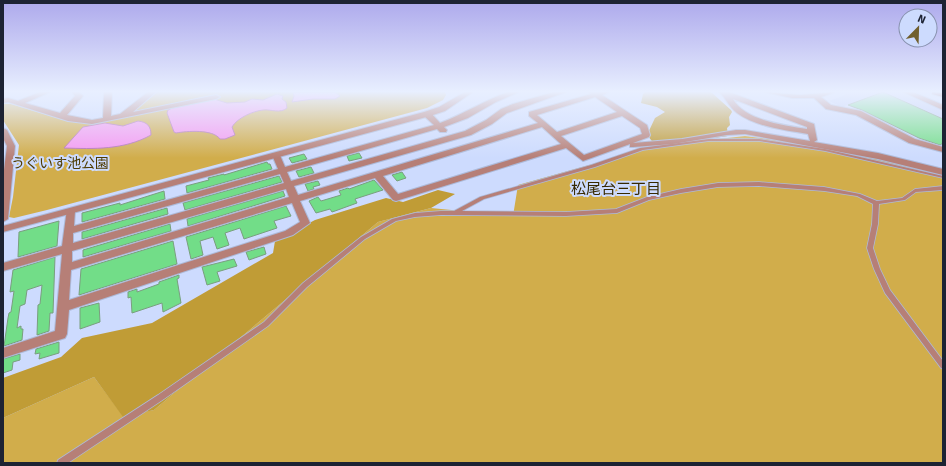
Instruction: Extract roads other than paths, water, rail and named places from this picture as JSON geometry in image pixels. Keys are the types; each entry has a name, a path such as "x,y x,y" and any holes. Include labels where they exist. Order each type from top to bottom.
{"street":[{"path":"54,114 83,121 107,119 136,114"},
{"path":"107,114 107,119"},
{"path":"121,117 125,114"},
{"path":"3,229 427,114 460,149"},
{"path":"68,231 439,126 469,114"},
{"path":"3,268 468,133 501,114"},
{"path":"533,114 583,158 646,134 644,128 623,114"},
{"path":"556,135 620,114"},
{"path":"746,114 752,118 812,136 811,126 778,114"},
{"path":"859,114 912,141 943,150"},
{"path":"66,268 544,124"},
{"path":"3,130 7,147 3,219"},
{"path":"624,143 628,146 642,142 671,143 733,131 745,132 878,156 943,172"},
{"path":"377,174 396,198 567,145"},
{"path":"63,307 289,233 305,222 276,155"},
{"path":"3,353 61,334 70,211"}],"lane":[{"path":"455,213 482,198 593,166 642,149 710,140 759,140 817,149 943,177"},
{"path":"61,463 161,397 266,324 305,285 363,238 394,220 416,215 455,213 566,214 611,212 647,199 681,191 718,186 746,185 824,189 852,193 876,203 903,199 915,190 943,188"},
{"path":"876,203 875,224 870,248 877,269 888,291 943,366"}],"district":[{"name":"松尾台三丁目","path":"616,189"}],"park label":[{"name":"うぐいす池公園","path":"60,163"}]}
